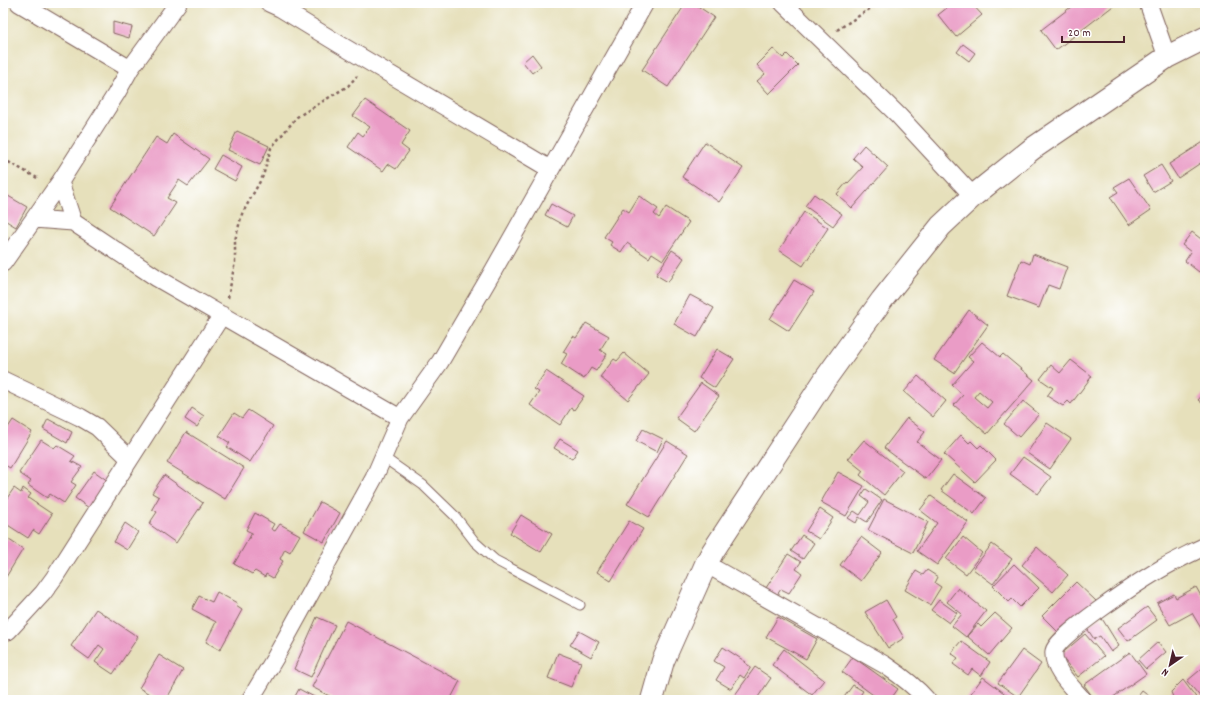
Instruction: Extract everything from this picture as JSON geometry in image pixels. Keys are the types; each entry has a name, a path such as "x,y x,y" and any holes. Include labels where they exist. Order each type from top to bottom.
{"main road":[{"path":"652,700 663,661 713,551 826,378 882,300 941,226 973,196 1032,149 1167,57 1205,38"}],"street":[{"path":"19,3 130,69"},
{"path":"3,263 57,186 116,94 130,69 178,3"},
{"path":"269,3 280,8 550,168"},
{"path":"250,700 374,478 400,418 440,362 645,3"},
{"path":"783,3 898,115 973,196"},
{"path":"1148,3 1167,57"},
{"path":"57,186 73,222"},
{"path":"34,219 73,222 157,278 400,418"},
{"path":"5,632 43,593 54,578 222,315"},
{"path":"3,380 80,417 97,427 130,459"},
{"path":"1083,700 1059,671 1055,661 1054,651 1057,645 1070,632 1118,596 1160,570 1205,546"},
{"path":"706,564 885,665 900,675 927,700"}],"lane":[{"path":"383,457 423,486 455,516 475,542 495,560 580,605"}],"path":[{"path":"821,40 879,3"},
{"path":"222,315 230,292 235,262 235,240 242,214 262,176 271,148 297,117 348,86 369,62"},
{"path":"3,159 42,180 57,186"}],"building":[{"path":"686,3 693,3 714,17 668,87 642,70"},
{"path":"953,3 971,3 982,15 956,37 938,15"},
{"path":"1076,3 1117,3 1056,50 1041,30"},
{"path":"113,22 132,27 129,38 113,33"},
{"path":"963,44 975,53 969,61 957,52"},
{"path":"773,49 783,58 787,54 798,65 769,94 757,81 765,74 757,65"},
{"path":"532,54 541,66 532,73 523,62"},
{"path":"365,100 410,131 401,145 409,151 396,169 388,164 383,171 348,147 358,132 363,136 370,127 353,116"},
{"path":"237,131 269,146 260,165 228,150"},
{"path":"173,134 209,159 188,186 179,180 167,198 176,203 154,236 110,207 156,137 167,144"},
{"path":"1205,141 1205,160 1178,178 1169,164"},
{"path":"705,142 743,168 719,202 682,177"},
{"path":"864,145 888,167 852,208 837,194 863,167 853,158"},
{"path":"221,155 242,167 235,181 213,169"},
{"path":"1161,165 1171,181 1153,192 1143,176"},
{"path":"1129,178 1151,210 1129,225 1110,197 1118,192 1114,187"},
{"path":"3,193 27,207 16,227 3,219"},
{"path":"814,194 842,214 833,226 805,206"},
{"path":"639,196 658,209 654,214 659,218 666,207 689,222 663,260 652,253 649,258 627,243 621,252 610,245 612,242 604,237 623,208 629,212"},
{"path":"551,204 573,216 567,227 545,215"},
{"path":"804,212 828,228 803,266 779,250"},
{"path":"1192,232 1205,242 1205,265 1199,272 1185,261 1191,252 1182,245"},
{"path":"672,250 684,258 668,282 656,275"},
{"path":"1033,254 1067,267 1059,289 1048,285 1039,308 1007,296 1021,260 1030,264"},
{"path":"794,280 814,292 789,331 770,319"},
{"path":"690,295 714,308 697,337 674,324"},
{"path":"969,310 988,325 954,373 934,360"},
{"path":"586,323 609,336 600,350 607,354 596,371 591,368 584,379 561,364 567,354 563,352 573,336 576,338"},
{"path":"982,342 1000,357 1003,354 1034,380 987,434 954,405 963,395 952,385 973,361 968,357","holes":["979,391 992,402 987,408 974,397"]},
{"path":"717,349 734,359 715,388 699,378"},
{"path":"624,353 649,374 628,400 600,377 614,359 617,361"},
{"path":"1071,360 1092,376 1071,404 1068,401 1063,406 1047,396 1053,388 1040,379 1051,365 1060,373"},
{"path":"546,371 584,396 574,410 571,408 560,425 530,405 539,392 534,389"},
{"path":"918,376 946,401 933,417 904,392"},
{"path":"701,383 719,396 694,431 676,418"},
{"path":"1205,392 1205,405 1198,400"},
{"path":"1023,401 1039,414 1019,437 1004,424"},
{"path":"192,408 204,416 197,427 185,419"},
{"path":"248,410 273,426 250,462 227,447 230,443 219,436 234,413 242,418"},
{"path":"907,418 925,432 917,442 941,460 926,479 884,448"},
{"path":"48,419 72,432 67,443 43,429"},
{"path":"13,420 32,432 10,468 3,464 3,427 7,429"},
{"path":"1047,423 1071,439 1050,469 1027,453"},
{"path":"643,429 663,439 657,452 636,441"},
{"path":"186,432 244,468 225,499 167,463"},
{"path":"961,435 969,443 971,441 978,448 981,445 996,460 975,482 944,454"},
{"path":"560,439 578,450 572,459 554,448"},
{"path":"41,440 54,448 57,445 75,456 71,461 82,467 71,482 76,485 64,503 50,494 47,498 28,485 31,481 19,473"},
{"path":"864,440 903,471 884,495 860,475 863,471 848,459"},
{"path":"667,441 688,454 649,517 627,504"},
{"path":"1023,457 1051,477 1038,494 1010,474"},
{"path":"94,471 108,481 89,508 75,498"},
{"path":"838,472 864,486 846,516 821,502"},
{"path":"953,474 986,498 974,514 941,490"},
{"path":"164,475 203,503 176,543 149,524 157,512 152,509 159,497 152,493"},
{"path":"14,488 21,493 23,488 31,494 28,498 52,514 39,534 33,530 28,538 3,522 3,504"},
{"path":"866,489 882,500 867,522 859,517 856,523 848,518 854,511 860,515 869,502 861,496"},
{"path":"931,496 968,522 937,565 917,551 937,523 920,510"},
{"path":"884,499 928,522 913,553 868,530"},
{"path":"320,502 340,513 324,542 304,531"},
{"path":"820,509 833,518 819,539 806,531"},
{"path":"255,513 274,524 271,529 275,531 280,524 300,535 290,552 285,549 280,559 283,561 273,578 266,574 265,577 255,571 252,574 234,564 252,533 246,530"},
{"path":"521,515 552,534 541,552 510,533"},
{"path":"629,521 643,529 611,581 597,572"},
{"path":"125,523 138,532 127,550 114,542"},
{"path":"802,535 814,543 803,559 791,551"},
{"path":"3,536 23,549 6,577 3,574"},
{"path":"861,537 882,553 861,581 840,565"},
{"path":"963,537 982,553 966,574 946,559"},
{"path":"992,544 1012,559 993,584 973,569"},
{"path":"1037,547 1068,575 1053,592 1022,565"},
{"path":"788,554 801,562 796,569 802,573 789,593 781,589 775,598 764,591"},
{"path":"1014,564 1039,588 1020,607 1012,599 1009,602 993,586"},
{"path":"927,570 938,577 935,583 941,587 930,605 905,590 916,571 923,575"},
{"path":"1076,582 1096,601 1061,635 1042,616"},
{"path":"1196,587 1205,603 1205,635 1192,613 1170,625 1157,603 1174,594 1176,598"},
{"path":"958,588 986,611 966,637 952,626 962,614 947,602"},
{"path":"217,592 237,603 236,606 242,610 220,650 206,642 216,622 192,609 199,596 212,602"},
{"path":"886,600 896,617 893,619 904,638 888,648 865,612"},
{"path":"939,600 957,613 949,623 931,610"},
{"path":"1147,607 1157,620 1128,641 1118,628"},
{"path":"96,609 138,637 113,674 95,662 104,649 99,645 89,659 71,646"},
{"path":"995,613 1012,628 989,655 967,636 978,624 981,627"},
{"path":"317,617 335,625 311,677 294,669"},
{"path":"778,617 817,639 806,659 766,637"},
{"path":"1101,617 1119,646 1111,652 1100,636 1094,639 1086,627"},
{"path":"346,621 460,681 450,700 337,700 312,687"},
{"path":"579,631 599,642 591,657 570,645"},
{"path":"1085,634 1104,656 1078,677 1060,655"},
{"path":"961,641 990,662 981,676 972,669 968,675 953,664 958,658 951,653"},
{"path":"1158,642 1166,652 1146,669 1138,660"},
{"path":"723,647 751,667 744,678 740,675 731,689 716,680 724,667 714,661"},
{"path":"784,649 824,680 812,695 772,665"},
{"path":"1022,650 1041,664 1018,697 998,683"},
{"path":"1130,652 1146,674 1109,700 1095,700 1084,685"},
{"path":"558,653 581,662 571,687 548,678"},
{"path":"159,655 183,670 166,700 160,700 139,688"},
{"path":"853,657 898,689 890,700 880,700 842,672"},
{"path":"1205,666 1205,700 1203,700 1187,681"},
{"path":"755,667 771,678 756,700 733,700 732,699"},
{"path":"983,677 1012,699 966,700"},
{"path":"1183,680 1198,700 1174,700 1171,692"},
{"path":"853,685 863,691 857,700 842,700"},
{"path":"299,689 320,700 293,700"},
{"path":"1142,691 1154,700 1135,700"}]}
